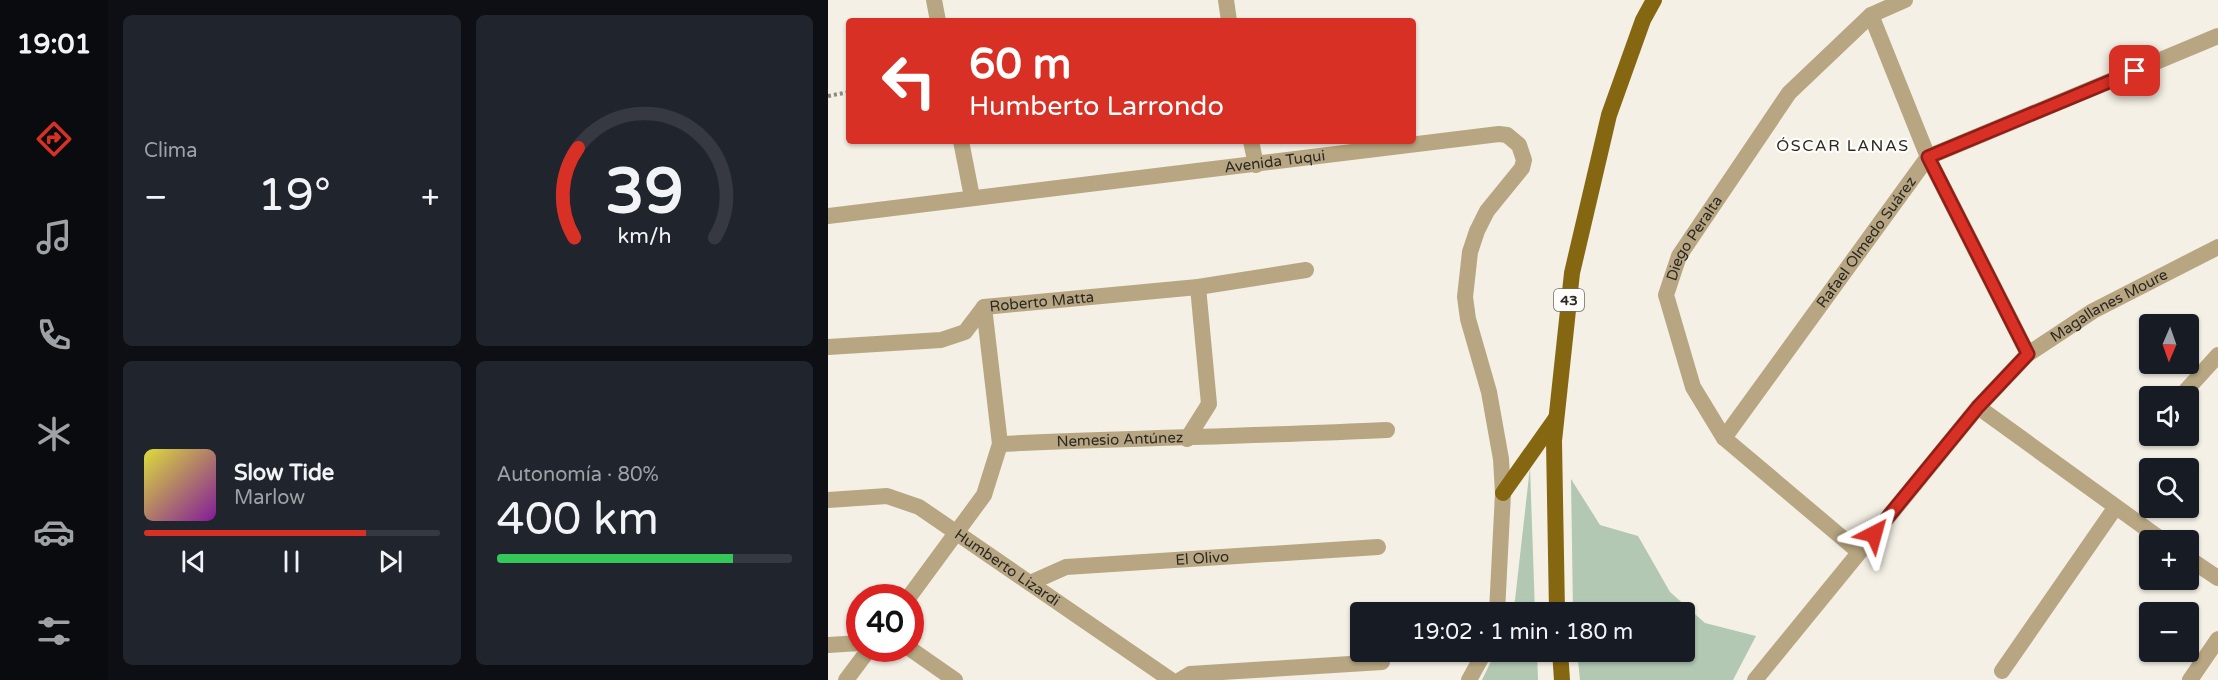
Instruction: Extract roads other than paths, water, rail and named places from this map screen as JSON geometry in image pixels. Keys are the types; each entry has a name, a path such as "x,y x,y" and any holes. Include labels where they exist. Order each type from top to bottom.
{"main road":[{"name":"43","path":"1557,602 1554,453 1572,273 1609,115 1643,20 1654,0"},
{"path":"1503,493 1556,417"},
{"path":"1561,662 1562,680"}],"street":[{"path":"934,0 937,18"},
{"path":"1226,0 1229,18"},
{"name":"Diego Peralta","path":"1859,552 1724,438 1693,387 1666,295 1679,256 1789,93 1871,15 1905,0"},
{"path":"1871,15 1928,157 2028,354"},
{"path":"1928,157 2218,36"},
{"name":"Avenida Tuqui","path":"828,216 1499,134 1507,135 1519,145 1524,160 1522,168 1487,211 1470,252 1466,274 1468,319 1496,425 1503,493 1498,602"},
{"path":"962,144 972,197"},
{"path":"1252,144 1256,165"},
{"name":"Rafael Olmedo Suárez","path":"1724,438 1928,157"},
{"name":"Magallanes Moure","path":"1755,680 1978,407 2028,354 2092,311 2218,248"},
{"name":"Roberto Matta","path":"828,347 941,340 965,332 984,307 1198,287 1306,270"},
{"name":"Nemesio Antúnez","path":"1000,444 1152,437 1188,439 1209,404 1198,287"},
{"path":"919,584 984,495 1000,444 984,307"},
{"path":"2190,386 2218,355"},
{"path":"1978,407 2147,530"},
{"path":"1188,439 1387,429"},
{"name":"Humberto Lizardi","path":"828,500 887,496 919,507 1171,680"},
{"path":"2002,671 2115,508"},
{"name":"El Olivo","path":"1030,583 1066,567 1378,548"},
{"path":"2199,565 2218,578"},
{"path":"2190,680 2218,639"},
{"path":"828,645 846,644"},
{"path":"924,658 955,680"},
{"path":"846,680 860,662"},
{"path":"1180,680 1190,674 1382,662"},
{"path":"1470,680 1479,662"}],"district":[{"name":"ÓSCAR LANAS","path":"1843,145"}]}
